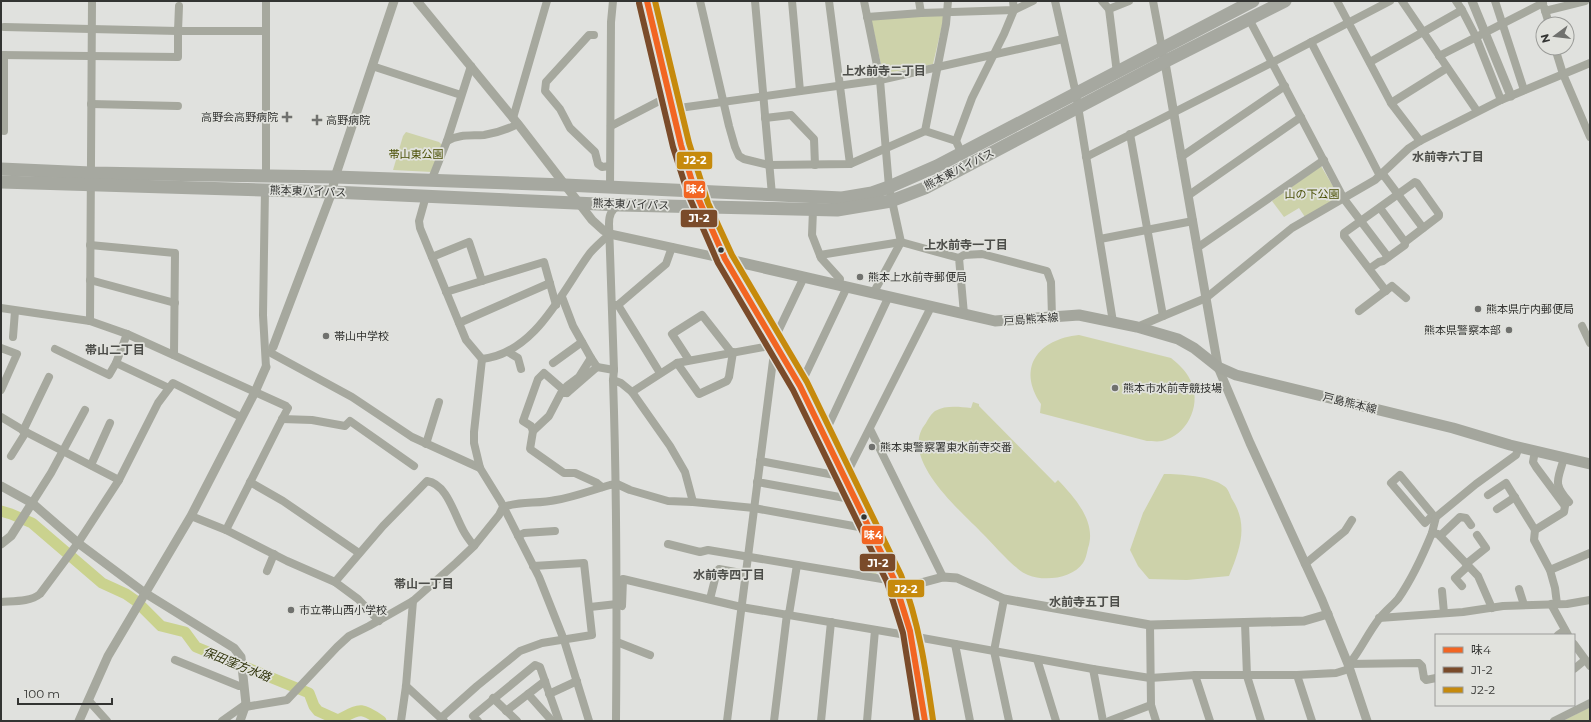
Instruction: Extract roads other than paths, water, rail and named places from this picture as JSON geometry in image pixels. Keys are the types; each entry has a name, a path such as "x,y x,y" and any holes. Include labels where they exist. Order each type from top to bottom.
{"highway":[{"name":"熊本東バイパス","path":"265,183 332,192 620,205 837,210 891,201 925,188 1164,62 1285,1"},
{"name":"熊本東バイパス","path":"1,182 91,179 265,183 335,177 565,185 842,198 872,193 937,166 958,146 1076,94 1245,3"},
{"name":"熊本東バイパス","path":"1,169 91,179"}],"main road":[{"path":"647,1 672,109 695,191 725,259"},
{"name":"戸島熊本線","path":"725,259 995,321 1079,315 1137,327 1178,339 1194,348 1218,367 1236,375 1453,428 1519,447 1590,464"}],"street":[{"path":"90,321 92,1"},
{"path":"266,1 263,315 266,367"},
{"path":"79,721 108,656 191,516 255,392 266,367 332,192 335,177 394,1"},
{"path":"417,1 516,121 592,220 603,230 610,234 725,259 800,386 894,579 912,636 925,721"},
{"path":"447,141 460,136 486,134 506,130 516,121 547,1"},
{"path":"610,188 611,22 613,1"},
{"path":"700,1 723,103 735,148 739,156 750,161 769,165 850,164 885,150 925,131 958,146 972,98 1004,34 1014,10 1013,1"},
{"path":"755,1 762,97 772,195"},
{"path":"792,1 800,91"},
{"path":"829,1 850,164"},
{"path":"864,1 880,80 889,187 901,242 874,292"},
{"path":"919,1 921,13"},
{"path":"925,131 948,13 948,1"},
{"path":"867,17 921,13 1014,10 1033,1"},
{"path":"1055,1 1076,94 1113,322"},
{"path":"1102,1 1108,9 1117,73"},
{"path":"1108,9 1129,1"},
{"path":"1153,1 1189,195 1218,367 1250,443 1328,614 1349,665 1367,721"},
{"path":"1337,1 1391,103 1420,141"},
{"path":"1086,157 1390,1"},
{"path":"1402,1 1477,111"},
{"path":"1456,1 1476,37 1501,100"},
{"path":"1472,1 1511,96"},
{"path":"1495,1 1524,90"},
{"path":"1439,56 1543,5 1585,1"},
{"path":"1543,5 1546,16"},
{"path":"4,131 2,55 178,56 178,6"},
{"path":"1370,62 1424,33 1462,10"},
{"path":"1249,19 1344,199 1388,257"},
{"path":"4,27 266,32"},
{"path":"594,35 588,35 546,82 545,91 556,104 570,128 595,152 598,164 602,167 610,166"},
{"path":"672,109 880,80 1063,39"},
{"path":"1311,42 1381,174 1423,228"},
{"path":"1558,56 1563,74 1590,136"},
{"path":"1137,327 1206,298 1292,228 1375,180 1409,148 1420,141 1477,111 1590,63"},
{"path":"372,66 461,95"},
{"path":"431,181 447,141 471,66"},
{"path":"1391,103 1447,68"},
{"path":"1181,157 1285,86"},
{"path":"611,126 669,96"},
{"path":"91,104 178,106"},
{"path":"765,118 791,115 814,139 815,165"},
{"path":"1189,195 1301,117"},
{"path":"1130,134 1163,316"},
{"path":"1197,248 1324,160"},
{"path":"1369,269 1405,245 1405,242 1439,216 1417,183 1415,182 1344,233 1344,236 1369,269 1386,291"},
{"path":"426,196 419,221 466,340 482,359 474,432 474,443 480,468 503,507 533,566 564,640 589,721"},
{"path":"616,721 617,484 613,380 615,305 609,216 613,209 620,205"},
{"path":"1380,208 1405,242"},
{"path":"800,386 843,286 840,279 820,255 812,235 813,210"},
{"path":"1100,239 1193,221"},
{"path":"482,359 492,358 508,352 530,335 562,297 591,253 610,234"},
{"path":"432,257 469,242 482,281"},
{"path":"820,255 901,242 959,258 964,255 982,254 1047,270 1051,282 1052,317"},
{"path":"90,245 174,253 174,354"},
{"path":"615,305 666,264 672,247"},
{"path":"959,258 964,314"},
{"path":"446,292 544,262 556,305"},
{"path":"727,721 774,343 804,277"},
{"path":"90,280 175,303"},
{"path":"459,323 550,283"},
{"path":"1359,311 1392,286 1406,298"},
{"path":"824,435 889,296"},
{"path":"562,297 573,326 597,367 614,370"},
{"path":"615,305 660,373"},
{"path":"844,477 870,429 931,307"},
{"path":"1,308 90,321 127,334 174,354 286,406 288,408 226,530"},
{"path":"13,337 15,311"},
{"path":"677,363 700,394 727,381 729,377 732,352 702,314 672,334 689,360"},
{"path":"1582,326 1590,343"},
{"path":"55,349 109,375 116,364 127,334"},
{"path":"553,363 582,342"},
{"path":"632,392 677,363 774,343"},
{"path":"1,348 17,354 1,390"},
{"path":"272,350 352,397 412,437 480,468"},
{"path":"508,352 518,358 522,369"},
{"path":"567,390 579,377 591,358"},
{"path":"116,364 169,388"},
{"path":"597,367 561,393 550,416 534,431 530,449 564,473 575,473 597,482 602,487"},
{"path":"534,431 531,426 523,421 538,379 544,373 567,390"},
{"path":"11,456 25,431 49,376"},
{"path":"613,380 621,383 632,392 670,446 681,463 690,486 693,502"},
{"path":"1,602 29,599 40,594 78,542 119,480 158,403 173,384 241,417"},
{"path":"426,444 439,402"},
{"path":"1,544 11,536 32,503 85,410"},
{"path":"1,417 119,480"},
{"path":"282,419 312,420 345,426 350,421 414,466"},
{"path":"91,465 110,423"},
{"path":"870,429 943,577"},
{"path":"1492,608 1478,576 1436,534 1436,517 1476,484 1516,455 1519,447"},
{"path":"1535,451 1533,462 1565,506 1564,512 1535,530"},
{"path":"1564,458 1557,483 1561,492 1569,502"},
{"path":"760,461 844,477"},
{"path":"1400,475 1433,515 1425,523 1391,483 1400,475"},
{"path":"335,582 359,553 427,481 434,482 443,492 474,546"},
{"path":"250,482 283,501 359,553"},
{"path":"757,482 856,500"},
{"path":"1488,495 1506,483 1535,530 1534,540 1550,570 1555,588 1554,604 1563,633"},
{"path":"222,721 246,705 287,700 337,646 349,636 413,601 474,546 499,515 503,507 510,504 536,503 556,500 617,484 630,490 668,501 754,508 870,529"},
{"path":"1,486 32,503 144,595 234,648 241,657 246,705 240,721"},
{"path":"1497,509 1514,497"},
{"path":"590,607 617,604 622,606 623,579 741,607 1150,678 1195,675 1247,676 1336,673 1349,665 1362,647 1379,618 1397,600 1436,534 1464,514 1471,525"},
{"path":"191,516 226,530 288,561 335,582 358,599 378,621"},
{"path":"1305,564 1345,531 1352,520"},
{"path":"518,536 524,533 556,531"},
{"path":"1462,586 1455,578 1486,548 1477,535"},
{"path":"668,544 700,552 708,550 888,580 894,579"},
{"path":"1550,570 1590,553"},
{"path":"267,571 274,554"},
{"path":"406,686 443,720 477,686 520,651 542,642 592,635 584,563 533,566"},
{"path":"774,721 788,614 797,565"},
{"path":"710,599 717,571 720,569 741,573"},
{"path":"898,589 943,577 957,578 1004,599 1150,625 1304,622 1328,614"},
{"path":"1519,589 1524,605"},
{"path":"1442,591 1444,613"},
{"path":"1004,599 994,651 1009,721"},
{"path":"1379,618 1590,600"},
{"path":"401,721 406,686 413,601"},
{"path":"821,721 831,622"},
{"path":"1245,623 1247,676 1261,721"},
{"path":"1150,625 1151,705 1156,721"},
{"path":"868,721 875,630"},
{"path":"617,642 650,655"},
{"path":"955,644 970,721"},
{"path":"1575,645 1588,663 1575,669"},
{"path":"1037,659 1056,721"},
{"path":"175,660 239,686 244,686"},
{"path":"1349,665 1419,663 1422,666 1424,678 1426,680 1435,678"},
{"path":"478,721 473,716 535,665 540,667 558,721"},
{"path":"1093,669 1103,721"},
{"path":"1195,675 1210,721"},
{"path":"1297,675 1312,721"},
{"path":"549,694 577,681"},
{"path":"506,711 545,682"},
{"path":"528,694 552,721"},
{"path":"493,698 517,721"},
{"path":"89,701 107,721"},
{"path":"1554,721 1590,703"},
{"path":"1109,721 1151,705"}],"waterway":[{"name":"保田窪方水路","path":"1,511 32,523 102,583 126,594 136,601 161,626 185,632 196,647 309,693 314,706 318,711 338,720 351,713 364,711 381,721"}],"place":[{"name":"高野会高野病院","path":"287,117"},
{"name":"高野病院","path":"317,120"},
{"name":"熊本上水前寺郵便局","path":"860,277"},
{"name":"熊本県庁内郵便局","path":"1478,309"},
{"name":"熊本県警察本部","path":"1509,330"},
{"name":"帯山中学校","path":"326,336"},
{"name":"熊本市水前寺競技場","path":"1115,388"},
{"name":"熊本東警察署東水前寺交番","path":"872,447"},
{"name":"市立帯山西小学校","path":"291,610"}],"district":[{"name":"上水前寺二丁目","path":"884,70"},
{"name":"水前寺六丁目","path":"1448,156"},
{"name":"上水前寺一丁目","path":"966,244"},
{"name":"帯山二丁目","path":"115,349"},
{"name":"水前寺四丁目","path":"729,574"},
{"name":"帯山一丁目","path":"424,583"},
{"name":"水前寺五丁目","path":"1085,601"}],"park label":[{"name":"帯山東公園","path":"416,154"},
{"name":"山の下公園","path":"1312,194"}]}
